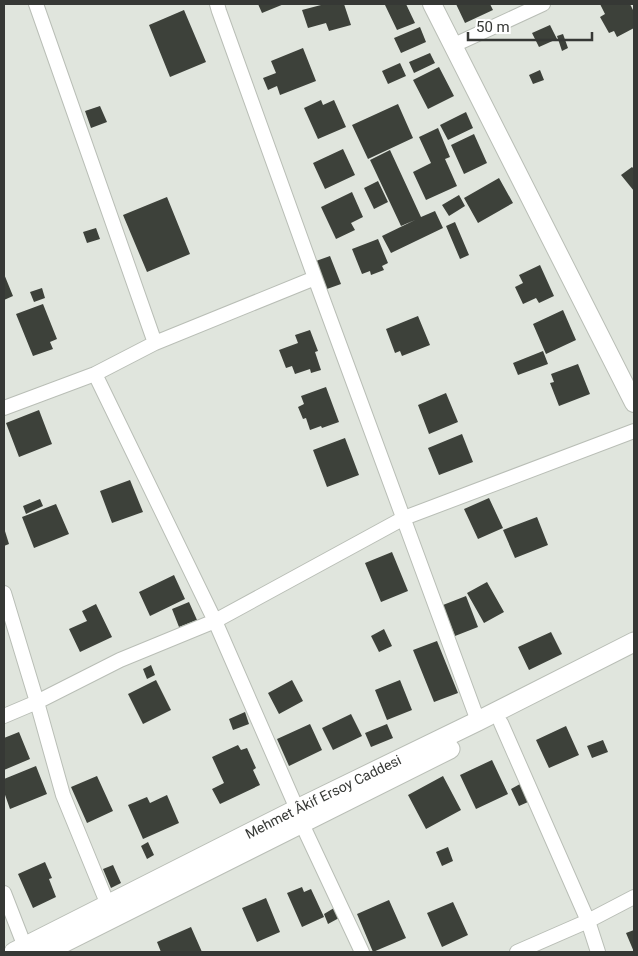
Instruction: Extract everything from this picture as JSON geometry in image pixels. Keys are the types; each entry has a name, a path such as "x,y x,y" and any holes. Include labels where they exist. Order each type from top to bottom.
{"main road":[{"name":"Mehmet Âkif Ersoy Caddesi","path":"45,952 478,721 634,642"},
{"name":"Mehmet Âkif Ersoy Caddesi","path":"20,950 108,905 501,723 634,648"}],"street":[{"path":"36,4 154,343"},
{"path":"218,4 315,278 478,721"},
{"path":"432,4 634,403"},
{"path":"454,45 543,4"},
{"path":"4,408 95,374 154,343 315,278"},
{"path":"95,374 215,621 362,952"},
{"path":"4,716 37,702 120,660 215,621 404,518 634,431"},
{"path":"4,594 63,795 108,905"},
{"path":"501,723 588,921 598,952"},
{"path":"4,893 20,950"},
{"path":"517,952 588,921 634,897"}],"building":[{"path":"258,4 284,4 262,13"},
{"path":"320,4 344,4 351,25 329,31 326,23 308,28 302,10"},
{"path":"406,4 415,23 397,30 385,5"},
{"path":"456,4 490,4 493,10 465,23"},
{"path":"600,4 630,4 634,12 634,28 617,37 614,31 609,33 600,17 605,14"},
{"path":"184,10 206,62 170,77 149,25"},
{"path":"550,25 557,39 539,47 532,33"},
{"path":"420,27 426,42 401,53 394,38"},
{"path":"563,34 568,48 562,51 557,36"},
{"path":"303,48 316,81 280,95 277,86 268,90 263,78 276,73 271,61"},
{"path":"430,53 435,63 414,73 409,62"},
{"path":"400,63 406,76 388,84 382,71"},
{"path":"439,67 454,96 428,109 413,80"},
{"path":"540,70 544,80 533,84 529,75"},
{"path":"321,100 323,105 334,100 346,127 318,139 304,108"},
{"path":"398,104 413,138 368,159 352,125"},
{"path":"100,106 107,122 91,128 85,111"},
{"path":"466,112 473,128 448,140 440,125"},
{"path":"438,128 450,157 445,159 457,186 426,200 413,172 431,163 419,137"},
{"path":"474,134 487,163 464,174 451,145"},
{"path":"343,149 355,175 325,189 313,163"},
{"path":"390,150 421,217 435,211 443,228 391,253 382,236 415,220 401,226 370,160"},
{"path":"632,167 634,169 634,191 621,175"},
{"path":"499,178 513,203 478,223 464,198"},
{"path":"378,181 388,202 374,209 364,188"},
{"path":"352,192 363,217 351,223 355,230 336,239 321,207"},
{"path":"459,195 465,206 449,216 442,205"},
{"path":"167,197 190,254 147,272 123,215"},
{"path":"455,222 469,255 460,259 446,226"},
{"path":"96,228 100,239 87,243 83,232"},
{"path":"378,239 388,263 382,266 384,270 371,275 370,271 362,274 352,249"},
{"path":"330,256 341,284 327,289 316,261"},
{"path":"540,265 554,296 539,303 536,298 523,304 515,287 523,283 519,275"},
{"path":"4,274 13,296 4,300"},
{"path":"42,288 45,298 34,302 30,292"},
{"path":"43,304 57,339 50,342 53,349 33,356 16,314"},
{"path":"563,310 576,340 546,354 533,324"},
{"path":"418,316 430,345 402,356 400,351 395,353 386,329"},
{"path":"310,330 318,351 315,352 321,370 311,373 310,369 295,374 292,366 286,368 279,350 298,343 295,335"},
{"path":"543,351 548,364 518,375 513,363"},
{"path":"578,364 590,394 559,406 550,383 554,382 551,374"},
{"path":"326,387 339,422 310,430 306,418 303,419 298,407 304,404 301,396"},
{"path":"446,393 458,422 429,434 418,405"},
{"path":"39,410 52,444 19,457 6,423"},
{"path":"462,434 473,462 439,475 428,448"},
{"path":"345,438 359,475 327,487 313,450"},
{"path":"130,480 143,512 112,523 100,491"},
{"path":"489,498 503,528 478,539 464,509"},
{"path":"40,499 43,506 26,514 23,506"},
{"path":"56,504 69,534 34,548 22,517"},
{"path":"537,517 548,545 515,558 503,530"},
{"path":"4,528 9,544 4,546"},
{"path":"392,552 408,591 381,602 365,563"},
{"path":"174,575 185,599 150,616 139,592"},
{"path":"487,582 504,612 484,623 467,593"},
{"path":"466,596 478,627 455,636 443,605"},
{"path":"189,602 197,620 179,627 172,609"},
{"path":"96,604 112,637 80,652 69,629 87,621 82,611"},
{"path":"384,629 392,646 379,652 371,636"},
{"path":"551,632 562,654 529,670 518,647"},
{"path":"437,641 458,693 434,702 413,650"},
{"path":"151,665 155,675 147,679 143,669"},
{"path":"156,680 171,710 143,724 128,694"},
{"path":"292,680 303,701 279,714 268,693"},
{"path":"400,680 412,710 387,720 375,690"},
{"path":"245,712 249,724 233,730 229,719"},
{"path":"351,714 362,736 333,750 322,728"},
{"path":"310,724 322,750 289,766 277,739"},
{"path":"387,724 393,738 371,747 365,733"},
{"path":"566,726 579,755 549,768 536,740"},
{"path":"19,732 30,759 4,770 4,738"},
{"path":"603,740 608,752 592,758 587,746"},
{"path":"238,745 241,750 247,748 256,768 253,770 260,785 220,804 212,789 224,783 212,757"},
{"path":"492,760 508,794 476,809 460,775"},
{"path":"36,766 47,794 10,809 4,792 4,779"},
{"path":"97,776 113,811 87,823 71,787"},
{"path":"443,776 461,810 426,829 408,795"},
{"path":"520,784 528,802 519,806 511,789"},
{"path":"167,795 179,823 143,839 128,805 147,797 150,803"},
{"path":"148,842 154,855 147,859 141,846"},
{"path":"448,847 453,861 442,866 436,852"},
{"path":"45,862 52,878 49,879 56,897 33,908 18,874"},
{"path":"113,865 121,883 111,888 103,869"},
{"path":"302,887 304,892 311,889 324,917 302,927 287,893"},
{"path":"266,898 280,932 257,942 242,908"},
{"path":"389,900 406,938 373,952 357,914"},
{"path":"453,902 468,935 442,947 427,913"},
{"path":"334,908 339,918 328,924 324,914"},
{"path":"191,927 202,952 161,952 157,942"},
{"path":"634,930 634,952 626,933"}]}
